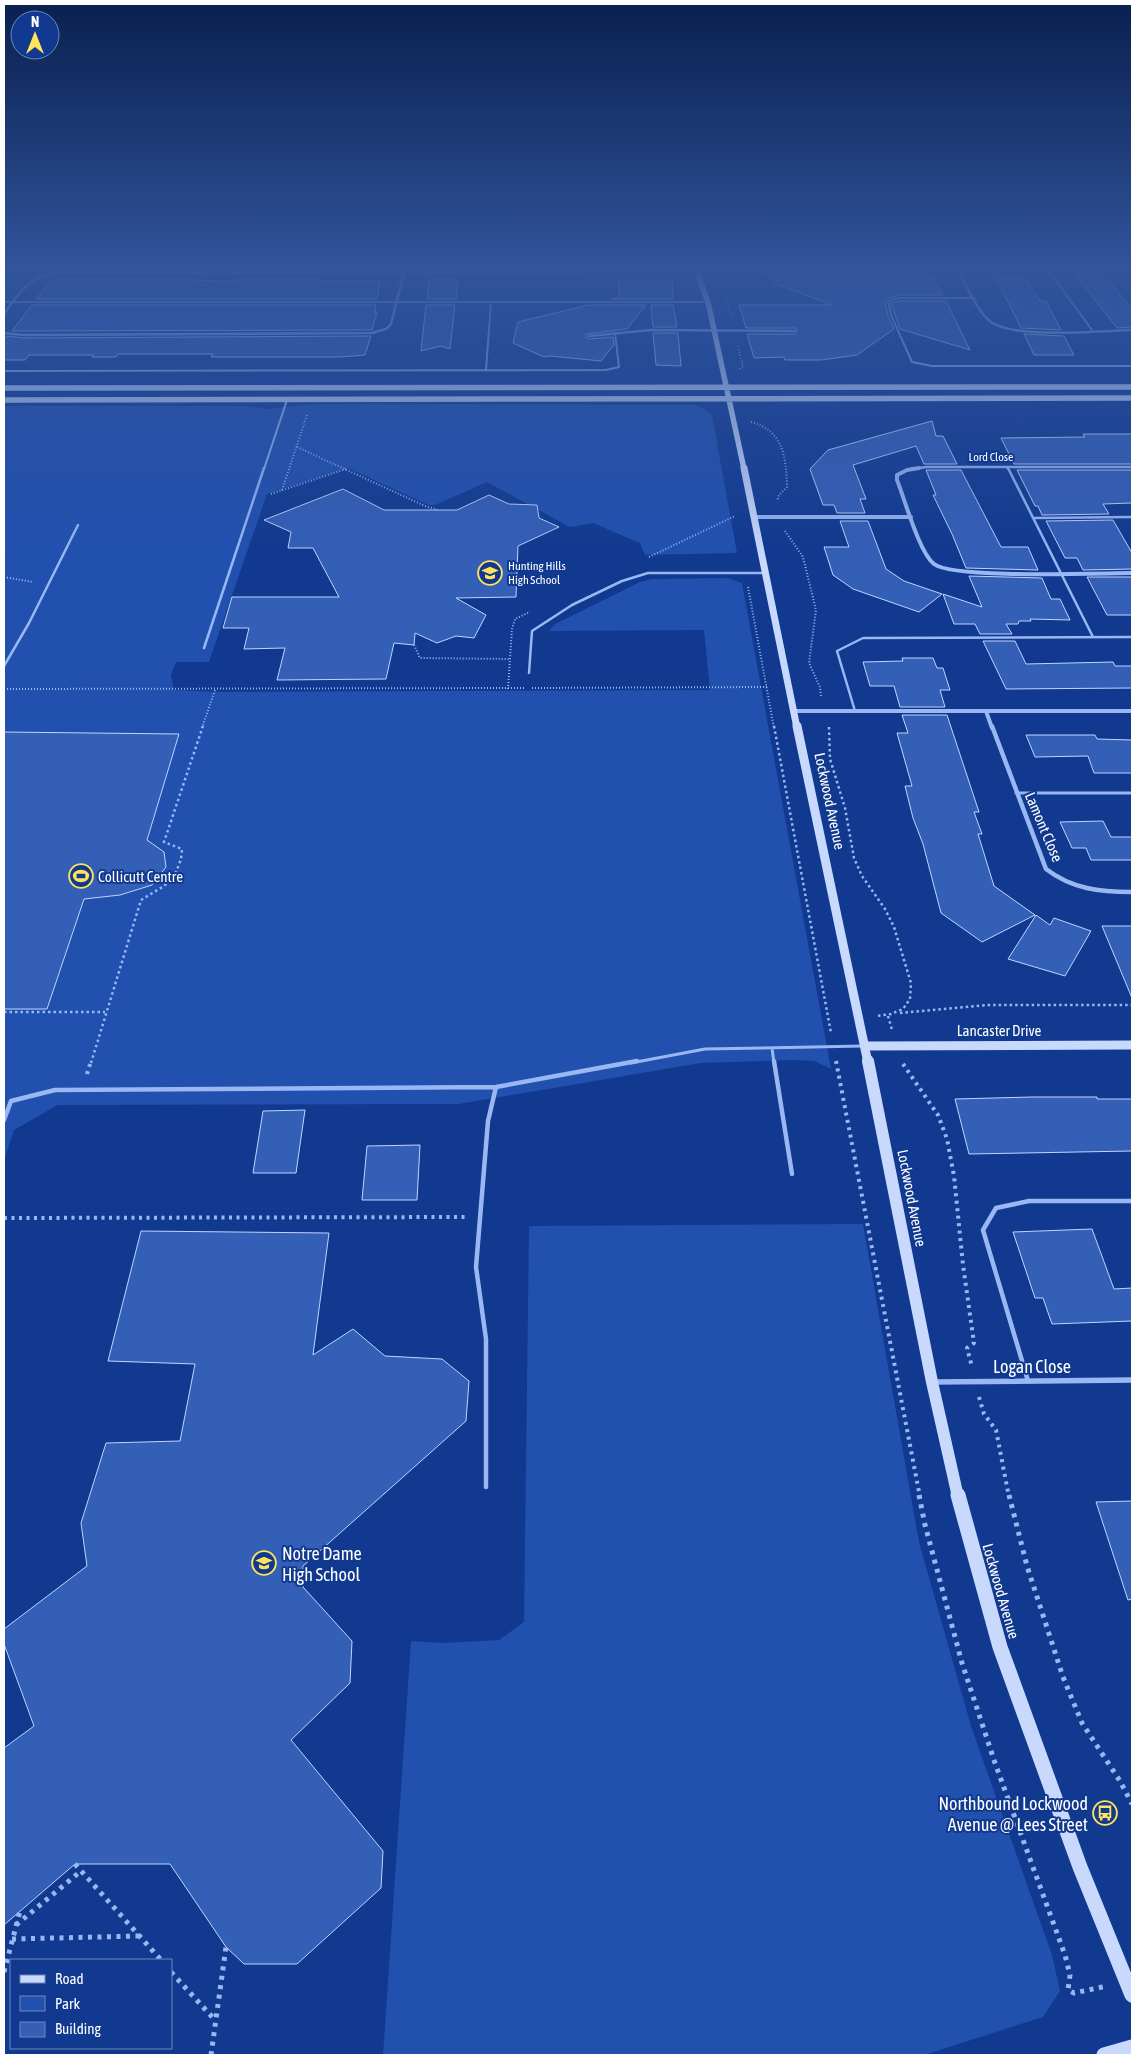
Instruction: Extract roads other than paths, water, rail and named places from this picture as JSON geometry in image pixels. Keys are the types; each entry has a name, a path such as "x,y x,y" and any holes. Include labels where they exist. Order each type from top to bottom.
{"street":[{"name":"Lockwood Avenue","path":"722,366 764,573 865,1046 932,1382 960,1504 1000,1647 1080,1868 1132,1995"},
{"path":"4,388 1132,387"},
{"path":"4,400 1132,398"},
{"name":"Lord Close","path":"1132,466 927,467 901,472 897,475 897,480 925,554 934,564 943,569 973,573 1132,573"},
{"path":"753,517 911,517"},
{"path":"794,711 1132,711"},
{"name":"Lamont Close","path":"986,711 1042,863 1053,875 1065,883 1095,890 1132,892"},
{"name":"Lancaster Drive","path":"865,1046 1132,1045"},
{"name":"Logan Close","path":"932,1382 1132,1380"},
{"path":"1104,2055 1132,2047"}],"lane":[{"path":"4,371 616,369 619,366"},
{"path":"204,648 287,400"},
{"path":"1007,466 1093,638"},
{"path":"1033,518 1132,517"},
{"path":"4,666 29,623 78,525"},
{"path":"529,673 532,631 572,605 622,581 648,573 764,573"},
{"path":"855,711 837,650 863,638 1132,638"},
{"path":"1016,793 1132,793"},
{"path":"4,1102 55,1090 496,1088 705,1049 865,1046"},
{"path":"772,1048 792,1174"},
{"path":"486,1487 486,1339 476,1268 488,1121 496,1088"},
{"path":"4,1120 11,1101"},
{"path":"1028,1381 983,1230 996,1208 1030,1201 1132,1201"}],"place":[{"name":"Hunting Hills High School","path":"490,573"},
{"name":"Collicutt Centre","path":"81,876"},
{"name":"Notre Dame High School","path":"264,1563"},
{"name":"Northbound Lockwood Avenue @ Lees Street","path":"1105,1813"}]}
